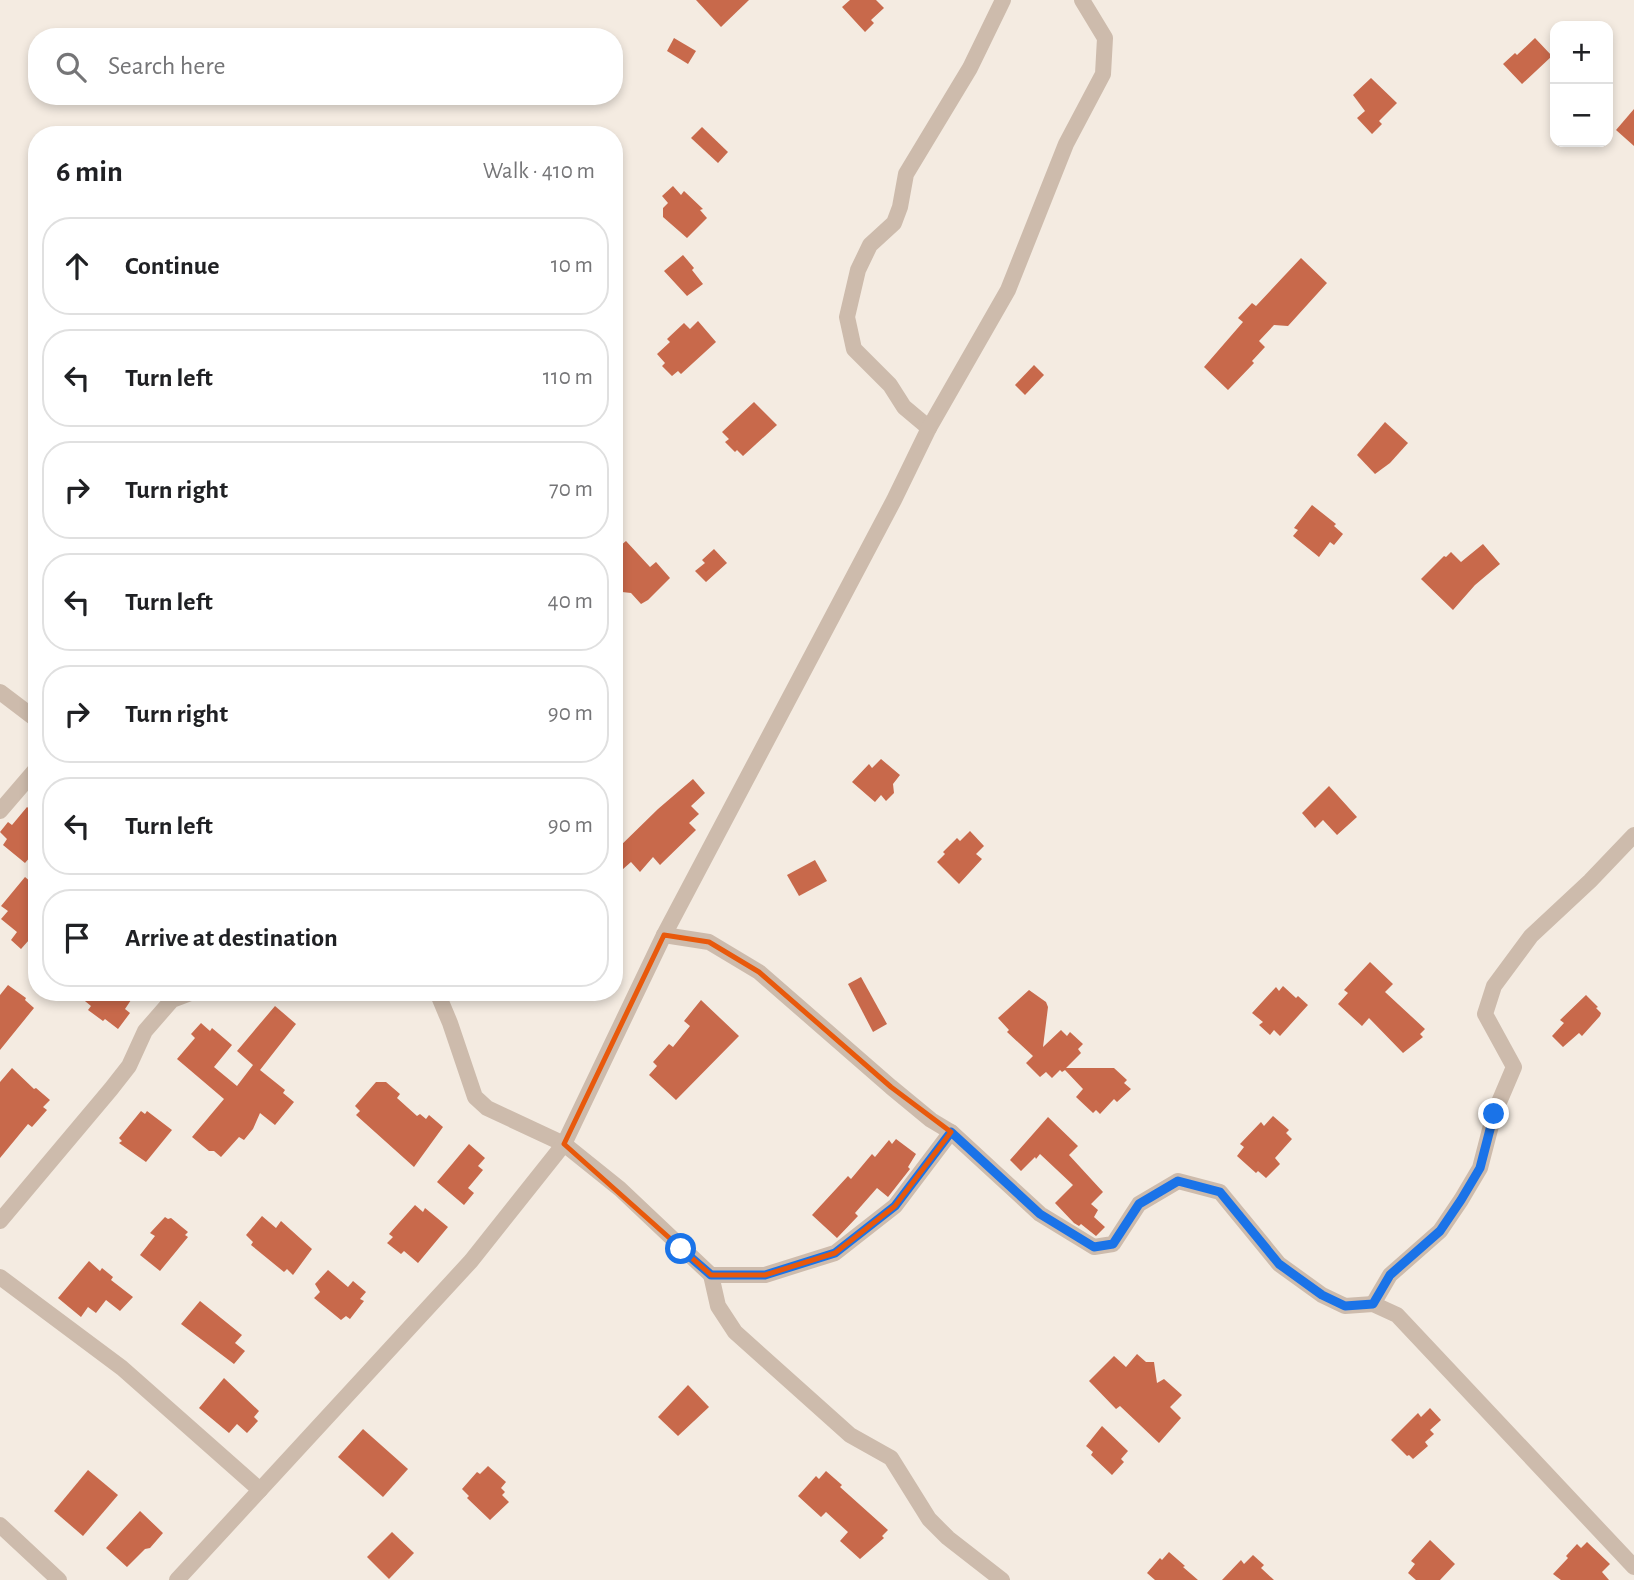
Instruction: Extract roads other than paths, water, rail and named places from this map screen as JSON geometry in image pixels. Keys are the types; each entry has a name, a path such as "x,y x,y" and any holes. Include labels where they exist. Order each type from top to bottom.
{"street":[{"path":"929,428 904,407 890,385 854,349 847,317 858,270 870,245 894,223 906,174 970,68 1003,0"},
{"path":"177,1580 471,1261 564,1144 664,936 894,500 929,428 1008,290 1066,144 1102,74 1105,38 1082,0"},
{"path":"0,692 28,713"},
{"path":"0,811 28,778"},
{"path":"1373,1304 1390,1275 1440,1231 1480,1168 1494,1114 1514,1066 1485,1014 1494,986 1531,936 1634,835"},
{"path":"664,936 709,942 759,972 891,1087 931,1120 951,1132 1040,1214 1094,1247 1113,1244 1139,1204 1178,1181 1220,1192 1279,1264 1322,1295 1345,1306 1373,1304 1397,1315 1634,1567"},
{"path":"0,1221 129,1066 145,1031 171,1001"},
{"path":"441,1001 475,1097 486,1108 564,1144 620,1189 711,1275 718,1306 735,1332 850,1435 891,1458 929,1519 948,1538 1002,1580"},
{"path":"711,1275 765,1275 835,1253 895,1206 951,1132"},
{"path":"0,1277 122,1368 260,1490"},
{"path":"0,1525 59,1580"}]}
